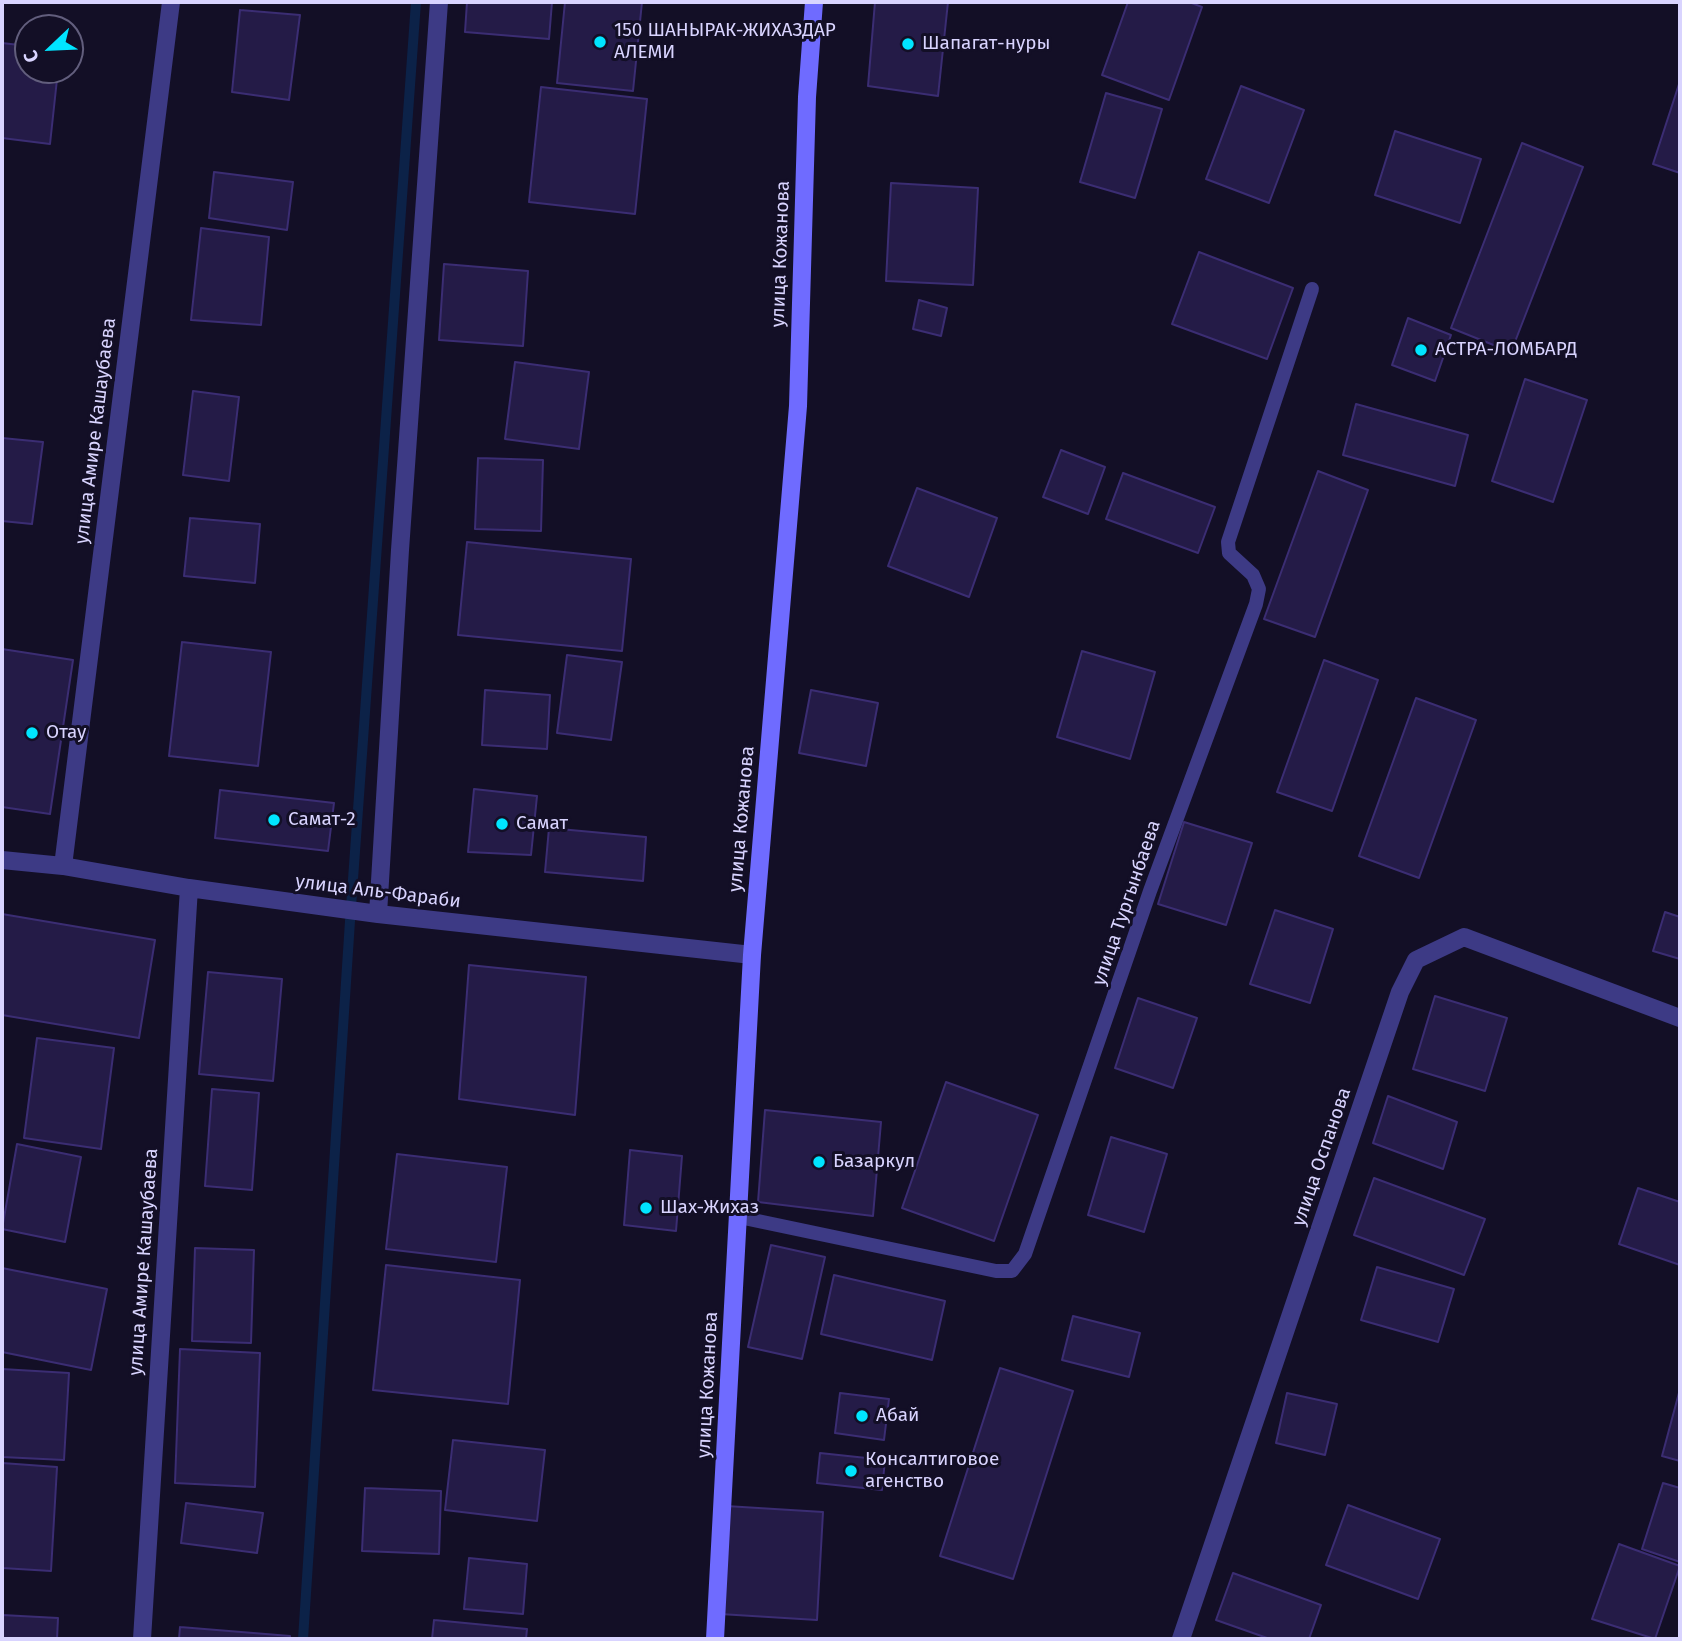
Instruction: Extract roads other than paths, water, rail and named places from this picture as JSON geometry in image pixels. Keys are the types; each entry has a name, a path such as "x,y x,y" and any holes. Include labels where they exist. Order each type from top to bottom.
{"main road":[{"name":"улица Кожанова","path":"715,1639 751,955 798,406 807,97 814,2"}],"street":[{"name":"улица Амире Кашаубаева","path":"63,866 171,2"},
{"path":"378,914 400,550 439,2"},
{"name":"улица Аль-Фараби","path":"2,860 63,866 188,888 378,914 751,955"},
{"name":"улица Амире Кашаубаева","path":"142,1639 188,888"},
{"name":"улица Оспанова","path":"1181,1639 1395,1005 1416,960 1464,937 1680,1018"}],"lane":[{"name":"улица Тургынбаева","path":"739,1217 996,1271 1013,1271 1025,1254 1150,891 1255,604 1259,589 1252,575 1229,553 1228,542 1312,289"}],"waterway":[{"path":"303,1639 350,921 416,2"}],"place":[{"name":"150 ШАНЫРАК-ЖИХАЗДАР АЛЕМИ","path":"600,42"},
{"name":"Шапагат-нуры","path":"908,44"},
{"name":"АСТРА-ЛОМБАРД","path":"1421,350"},
{"name":"Отау","path":"32,733"},
{"name":"Самат-2","path":"274,820"},
{"name":"Самат","path":"502,824"},
{"name":"Базаркул","path":"819,1162"},
{"name":"Шах-Жихаз","path":"646,1208"},
{"name":"Абай","path":"862,1416"},
{"name":"Консалтиговое агенство","path":"851,1471"}]}
